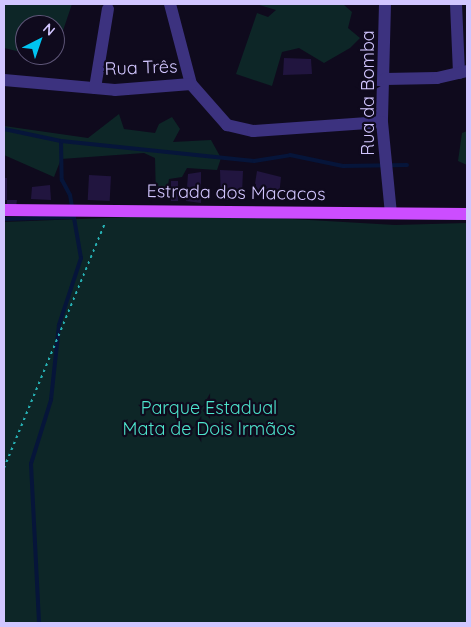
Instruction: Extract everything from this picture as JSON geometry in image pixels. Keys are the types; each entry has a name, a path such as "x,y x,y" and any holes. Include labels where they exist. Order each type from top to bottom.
{"main road":[{"name":"Estrada dos Macacos","path":"4,210 110,209 467,214"}],"street":[{"path":"170,4 191,84 227,125 252,131 382,122"},
{"name":"Rua da Bomba","path":"385,4 385,79 382,122 391,213"},
{"path":"385,79 463,72 456,4"},
{"path":"95,88 108,9"},
{"name":"Rua Três","path":"4,80 95,88 191,84"}],"path":[{"path":"4,468 110,209"}],"green space":[{"path":"4,4 72,4 65,25 65,15 15,15 15,51 4,48"},
{"path":"256,4 343,4 352,12 348,28 360,38 350,48 324,63 299,48 282,52 272,86 236,74 257,13 268,17 276,10"},
{"path":"119,114 124,129 155,133 159,124 172,117 180,129 173,142 211,140 221,158 217,170 187,168 182,177 169,179 166,197 156,198 155,158 144,153 61,159 54,177 4,155 4,126 88,138"},
{"path":"467,131 467,165 458,161 462,133"},
{"name":"Parque Estadual Mata de Dois Irmãos","path":"207,214 395,225 467,223 467,623 4,623 4,222"}],"building":[{"path":"284,58 311,59 312,74 283,75"},
{"path":"220,170 243,171 242,193 233,191 233,200 221,200"},
{"path":"257,171 281,177 279,196 254,190"},
{"path":"201,172 201,203 186,201 188,174"},
{"path":"89,175 111,176 110,201 88,200"},
{"path":"4,178 7,178 7,200 4,200"},
{"path":"171,181 178,181 178,201 171,201"},
{"path":"50,185 51,200 31,199 32,187"},
{"path":"7,200 17,200 16,207 7,206"}],"waterway":[{"path":"4,129 61,141 62,180 70,195 81,258 59,325 51,400 31,464 39,623"},
{"path":"61,141 254,161 290,155 343,166 407,165"},
{"path":"4,219 73,217"}]}
